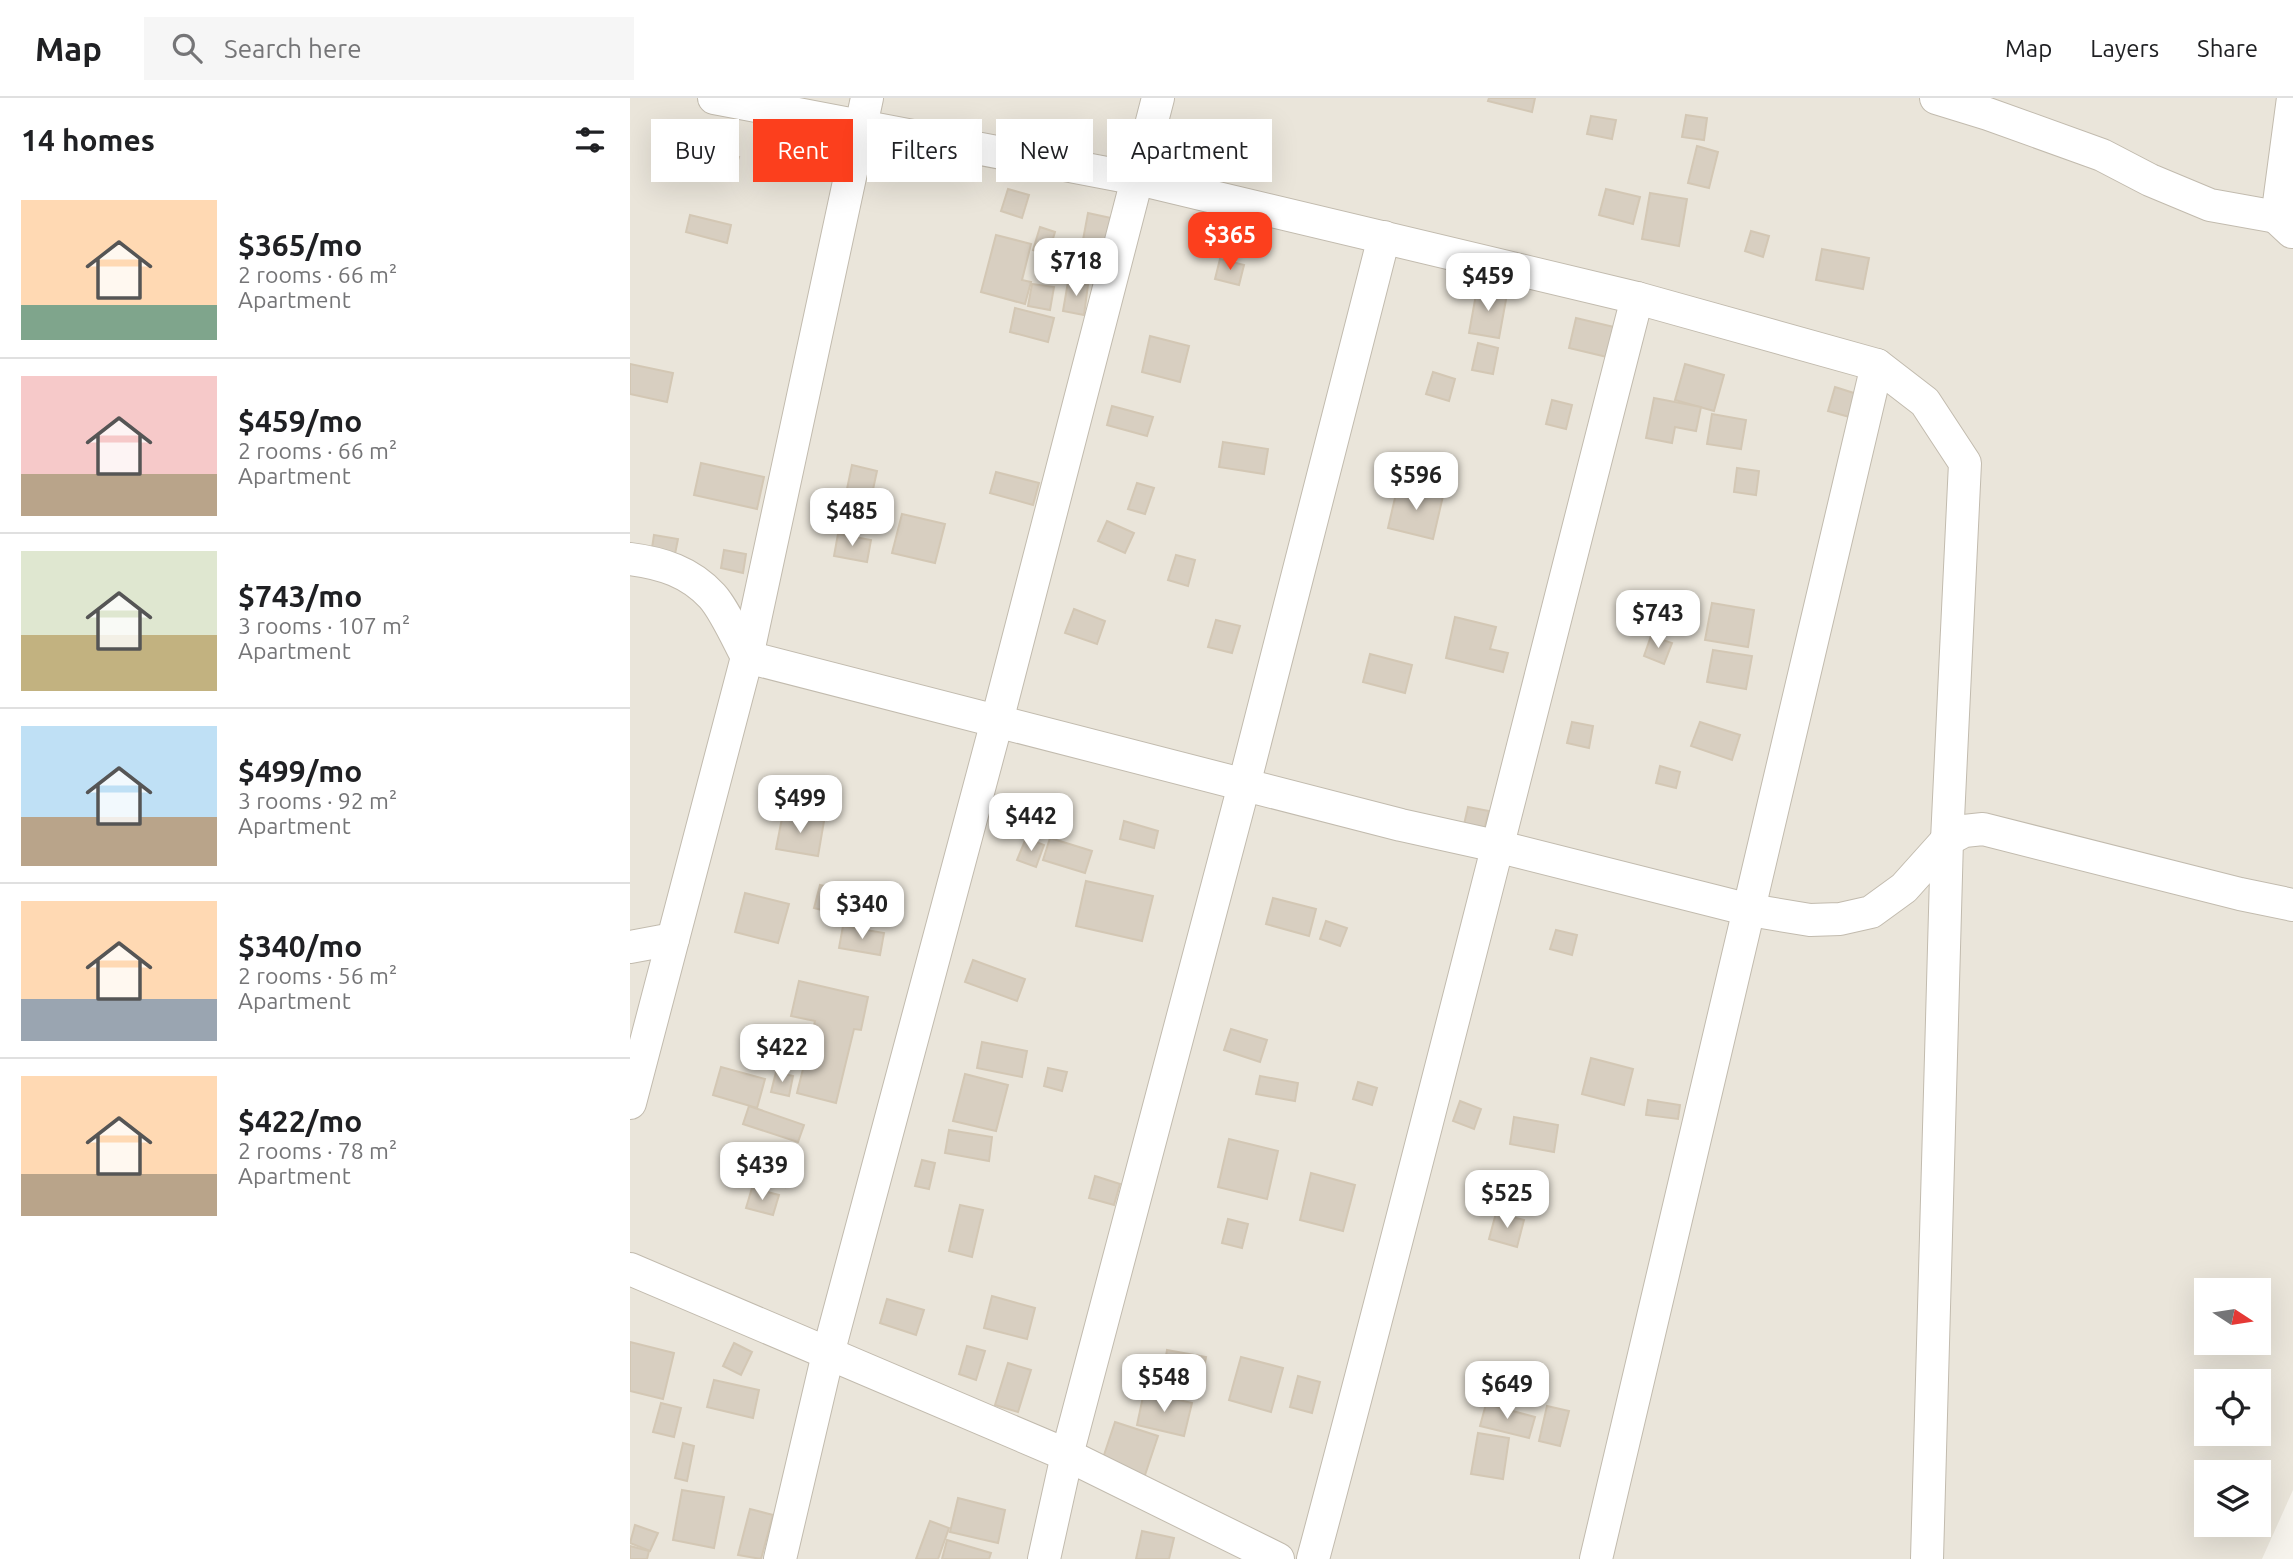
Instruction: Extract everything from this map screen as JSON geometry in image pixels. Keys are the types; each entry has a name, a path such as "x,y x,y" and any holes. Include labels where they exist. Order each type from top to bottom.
{"street":[{"path":"714,98 864,111 1107,171"},
{"path":"1153,119 1158,98"},
{"path":"1936,98 1988,106 2210,205 2288,224 2293,98"},
{"path":"630,1103 747,657 864,111"},
{"path":"780,1559 828,1354 1137,182"},
{"path":"1151,182 1637,298 1877,365 1925,401 1965,463 1947,840 1927,1559"},
{"path":"1044,1559 1067,1455 1244,785 1384,237"},
{"path":"1313,1559 1402,1225 1637,298"},
{"path":"1595,1559 1877,365"},
{"path":"630,559 681,571 713,597 747,657 1401,825 1750,910 1810,920 1840,919 1871,912 1904,888 1947,840 1964,831 1983,829 2293,905"},
{"path":"630,947 673,939"},
{"path":"630,1269 1067,1455 1278,1559"}],"shaded area":[{"path":"630,98 2293,98 2293,1490 2262,1559 630,1559"}],"building":[{"path":"1489,98 1535,98 1532,112 1488,101"},
{"path":"1686,115 1707,118 1704,140 1682,137"},
{"path":"1591,116 1616,120 1612,139 1587,134"},
{"path":"1697,146 1718,152 1709,188 1688,183"},
{"path":"1008,189 1029,195 1022,218 1001,211"},
{"path":"1606,189 1640,197 1633,224 1599,215"},
{"path":"1650,193 1687,199 1679,246 1642,239"},
{"path":"1088,213 1111,218 1103,260 1080,256"},
{"path":"690,215 731,225 727,243 686,232"},
{"path":"1040,227 1055,232 1048,255 1033,250"},
{"path":"1751,231 1769,236 1763,257 1745,251"},
{"path":"996,235 1031,244 1022,280 1031,282 1025,304 981,292"},
{"path":"1822,249 1869,258 1863,289 1816,280"},
{"path":"1220,259 1244,265 1239,285 1215,279"},
{"path":"1068,282 1088,285 1084,315 1063,311"},
{"path":"1032,284 1054,287 1050,310 1028,306"},
{"path":"1477,289 1507,294 1499,338 1469,333"},
{"path":"1015,308 1054,318 1048,342 1010,332"},
{"path":"1576,318 1614,327 1607,357 1569,348"},
{"path":"1150,336 1189,346 1180,382 1142,372"},
{"path":"1478,343 1498,348 1493,374 1472,370"},
{"path":"630,364 673,373 667,402 630,394"},
{"path":"1685,364 1724,375 1714,411 1675,400"},
{"path":"1433,372 1455,379 1449,401 1426,394"},
{"path":"1835,387 1860,395 1853,418 1828,411"},
{"path":"1654,398 1701,407 1696,431 1675,427 1672,443 1646,438"},
{"path":"1552,400 1572,405 1566,429 1546,424"},
{"path":"1112,406 1153,417 1147,436 1107,425"},
{"path":"1712,414 1746,420 1741,449 1707,444"},
{"path":"1223,442 1268,449 1264,474 1219,467"},
{"path":"701,463 764,477 757,509 694,495"},
{"path":"852,465 877,471 872,494 847,489"},
{"path":"1737,468 1759,471 1756,495 1734,492"},
{"path":"996,472 1039,483 1033,505 990,493"},
{"path":"1137,483 1154,488 1145,514 1128,509"},
{"path":"1398,485 1443,496 1433,539 1388,528"},
{"path":"902,514 945,524 935,563 892,553"},
{"path":"1107,521 1134,533 1125,553 1098,541"},
{"path":"838,534 871,540 867,562 834,556"},
{"path":"654,535 678,539 673,564 650,561"},
{"path":"724,550 746,554 743,573 721,568"},
{"path":"1176,555 1195,560 1188,586 1168,580"},
{"path":"1712,603 1754,610 1748,647 1705,640"},
{"path":"1074,609 1105,621 1097,644 1065,633"},
{"path":"1455,617 1496,627 1490,649 1508,653 1503,672 1446,658"},
{"path":"1216,620 1240,626 1232,653 1208,647"},
{"path":"1651,636 1672,643 1664,664 1644,656"},
{"path":"1713,650 1752,656 1746,689 1707,682"},
{"path":"1370,654 1412,665 1405,693 1363,682"},
{"path":"1572,722 1593,726 1589,748 1567,743"},
{"path":"1700,722 1740,735 1732,760 1691,746"},
{"path":"1660,766 1680,772 1676,788 1656,783"},
{"path":"798,798 830,806 826,820 795,811"},
{"path":"1468,807 1489,811 1483,834 1463,829"},
{"path":"783,813 824,821 818,856 776,849"},
{"path":"1124,821 1158,831 1154,848 1120,839"},
{"path":"1026,838 1044,845 1036,867 1017,860"},
{"path":"1050,838 1092,851 1085,873 1043,860"},
{"path":"1086,881 1153,896 1142,941 1076,926"},
{"path":"820,885 879,899 873,923 814,908"},
{"path":"745,893 789,904 778,943 735,932"},
{"path":"1273,898 1316,909 1309,936 1266,924"},
{"path":"1326,921 1347,928 1340,946 1320,939"},
{"path":"843,926 884,933 880,955 839,948"},
{"path":"1556,930 1577,935 1572,955 1550,949"},
{"path":"973,960 1025,979 1017,1001 965,982"},
{"path":"799,981 868,997 861,1030 854,1029 836,1103 797,1093 815,1021 791,1016"},
{"path":"1231,1029 1267,1040 1260,1062 1224,1050"},
{"path":"982,1042 1027,1051 1022,1077 977,1068"},
{"path":"1591,1058 1633,1069 1624,1105 1582,1094"},
{"path":"721,1067 765,1079 757,1108 713,1095"},
{"path":"1048,1068 1067,1072 1062,1091 1044,1086"},
{"path":"776,1072 793,1076 789,1096 771,1092"},
{"path":"965,1074 1008,1085 996,1131 953,1121"},
{"path":"1260,1076 1298,1083 1295,1101 1256,1094"},
{"path":"1358,1082 1377,1088 1372,1105 1353,1099"},
{"path":"1648,1100 1680,1105 1678,1119 1646,1115"},
{"path":"1460,1101 1481,1109 1474,1129 1453,1121"},
{"path":"749,1106 804,1125 798,1142 743,1124"},
{"path":"1514,1117 1558,1125 1554,1152 1510,1144"},
{"path":"949,1130 992,1137 989,1161 945,1153"},
{"path":"1229,1139 1278,1151 1267,1199 1218,1187"},
{"path":"746,1152 789,1161 785,1187 741,1179"},
{"path":"922,1160 935,1163 929,1189 915,1186"},
{"path":"1311,1173 1355,1185 1343,1231 1300,1220"},
{"path":"1095,1176 1120,1184 1114,1205 1089,1198"},
{"path":"752,1188 779,1195 773,1215 746,1208"},
{"path":"960,1205 983,1210 972,1257 949,1251"},
{"path":"1496,1213 1524,1220 1517,1247 1489,1239"},
{"path":"1228,1219 1248,1224 1242,1248 1222,1243"},
{"path":"992,1296 1035,1308 1027,1339 984,1328"},
{"path":"887,1299 924,1310 916,1335 880,1323"},
{"path":"630,1342 674,1353 663,1399 630,1391"},
{"path":"734,1343 752,1352 741,1375 723,1366"},
{"path":"967,1346 985,1351 976,1380 959,1374"},
{"path":"1167,1350 1206,1357 1198,1398 1160,1391"},
{"path":"1241,1357 1283,1368 1271,1412 1229,1400"},
{"path":"1008,1363 1031,1370 1018,1412 995,1405"},
{"path":"1298,1376 1320,1382 1312,1413 1290,1407"},
{"path":"714,1380 759,1390 753,1418 707,1407"},
{"path":"1144,1392 1192,1403 1184,1436 1137,1425"},
{"path":"661,1403 681,1408 674,1437 653,1432"},
{"path":"1486,1404 1535,1417 1529,1438 1480,1426"},
{"path":"1547,1406 1569,1411 1560,1446 1539,1441"},
{"path":"1115,1422 1158,1436 1144,1478 1101,1464"},
{"path":"1478,1433 1509,1438 1503,1479 1471,1474"},
{"path":"683,1443 694,1446 687,1481 675,1478"},
{"path":"682,1490 724,1497 714,1548 673,1540"},
{"path":"958,1498 1005,1510 998,1543 950,1532"},
{"path":"750,1509 773,1515 761,1559 738,1555"},
{"path":"930,1521 949,1528 938,1559 916,1559"},
{"path":"635,1525 658,1533 650,1551 630,1543"},
{"path":"1142,1531 1174,1538 1169,1559 1136,1559"},
{"path":"947,1540 991,1553 989,1559 942,1559"},
{"path":"630,1546 649,1551 647,1559 630,1559"}]}
